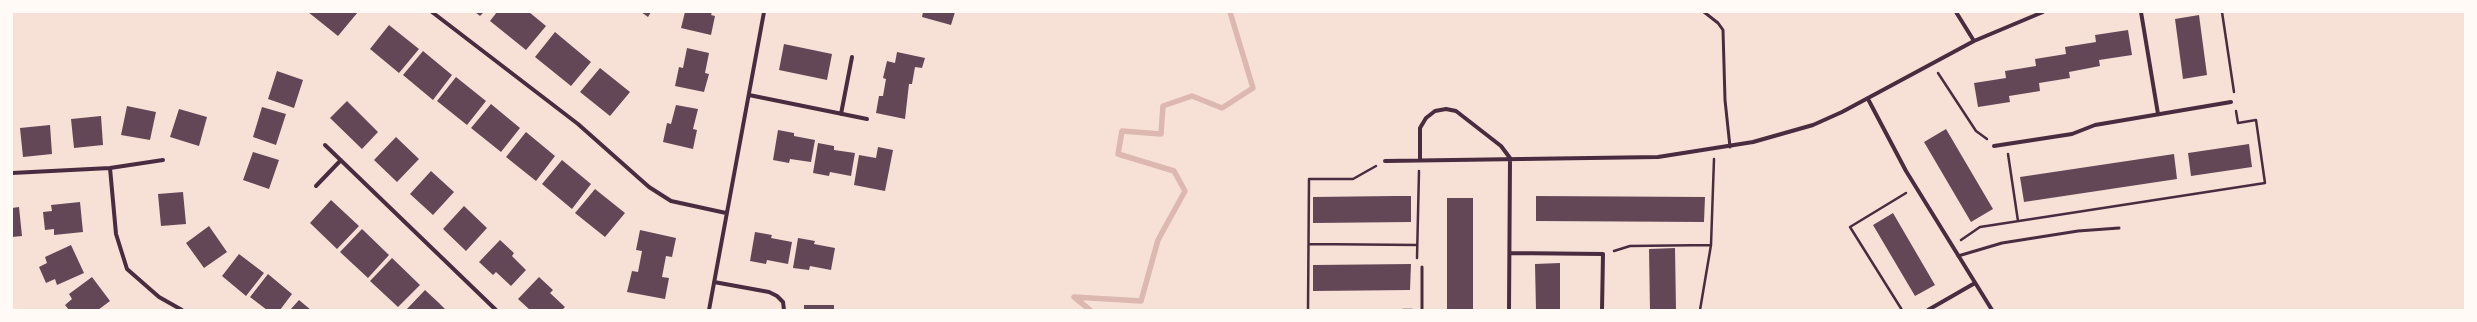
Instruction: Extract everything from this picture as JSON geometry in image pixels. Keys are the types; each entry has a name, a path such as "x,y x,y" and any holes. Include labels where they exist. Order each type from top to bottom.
{"street":[{"path":"432,12 578,124 649,187 671,201 726,213"},
{"path":"709,310 764,12"},
{"path":"1956,12 1974,41"},
{"path":"1384,161 1658,157 1730,147 1813,125 1868,99 1974,41 2043,12"},
{"path":"2141,12 2158,114"},
{"path":"840,114 852,58"},
{"path":"749,95 866,119"},
{"path":"1868,99 1916,187 1992,310"},
{"path":"1994,146 2072,134 2095,125 2231,102"},
{"path":"1420,160 1420,128 1426,118 1435,111 1446,109 1456,112 1496,142 1510,158 1510,310"},
{"path":"325,145 496,310"},
{"path":"12,173 110,168 163,160"},
{"path":"316,186 341,160"},
{"path":"110,168 116,234 127,269 159,297 182,310"},
{"path":"1510,253 1602,254 1602,310"},
{"path":"714,282 769,292 777,296 783,302 784,310"},
{"path":"1928,310 1975,283"}],"lane":[{"path":"1704,12 1718,23 1723,30 1725,100 1730,147"},
{"path":"1958,256 2002,243 2078,231 2119,228"},
{"path":"1422,267 1422,310"}],"path":[{"path":"2222,12 2234,94"},
{"path":"1945,85 1976,131 1994,146"},
{"path":"1952,246 1980,227 2265,183 2256,120 2238,123 2236,109"},
{"path":"2007,144 2018,221"},
{"path":"1700,310 1711,245 1714,149"},
{"path":"1308,310 1309,179 1353,178 1384,161"},
{"path":"1417,183 1417,258 1422,267"},
{"path":"1902,310 1850,227 1916,187"},
{"path":"1309,244 1417,245"},
{"path":"1602,254 1630,246 1711,245"}],"building":[{"path":"308,12 358,12 338,36"},
{"path":"475,12 484,12 480,16"},
{"path":"497,12 529,12 546,26 526,50 490,21"},
{"path":"641,12 651,12 648,17"},
{"path":"685,12 712,12 711,15 715,16 711,35 681,28"},
{"path":"923,12 955,12 951,25 922,17"},
{"path":"2199,15 2207,75 2183,79 2175,19"},
{"path":"389,25 419,49 399,73 370,49"},
{"path":"2128,30 2132,55 2099,60 2100,66 2069,72 2070,78 2039,83 2040,91 2009,96 2010,102 1978,107 1974,83 2006,78 2005,71 2036,66 2035,59 2066,54 2065,47 2096,42 2095,35"},
{"path":"555,32 591,62 571,86 535,57"},
{"path":"784,44 832,54 827,80 779,70"},
{"path":"687,48 709,53 705,73 709,74 704,92 675,86 679,67 683,68"},
{"path":"423,51 452,75 433,100 403,75"},
{"path":"897,52 925,58 922,68 915,67 912,84 909,84 905,119 876,113 879,96 883,96 886,79 883,78 887,61 895,63"},
{"path":"600,68 630,92 610,116 580,92"},
{"path":"277,71 303,80 294,108 268,99"},
{"path":"456,77 486,101 467,125 437,101"},
{"path":"347,101 378,132 362,149 330,118"},
{"path":"491,104 520,128 501,152 471,128"},
{"path":"676,105 698,109 693,129 697,130 693,149 663,142 667,123 671,124"},
{"path":"127,106 156,112 150,140 121,135"},
{"path":"262,107 286,114 276,145 253,137"},
{"path":"179,109 207,117 199,146 170,137"},
{"path":"101,116 103,145 74,148 71,119"},
{"path":"50,125 52,154 23,157 20,128"},
{"path":"1946,129 1993,209 1971,222 1924,142"},
{"path":"778,130 794,133 794,136 815,140 811,162 790,159 789,163 773,160"},
{"path":"526,132 555,156 536,181 506,157"},
{"path":"396,137 419,159 397,182 374,160"},
{"path":"818,143 834,146 834,150 855,153 851,176 830,172 829,176 813,173"},
{"path":"2249,144 2252,167 2191,176 2188,153"},
{"path":"878,147 893,150 885,191 854,185 859,155 876,158"},
{"path":"253,152 279,160 269,189 243,180"},
{"path":"2174,154 2177,179 2024,202 2020,177"},
{"path":"562,160 591,184 572,209 542,184"},
{"path":"431,171 454,192 433,215 410,194"},
{"path":"595,189 625,213 605,237 575,213"},
{"path":"183,192 186,224 161,226 158,194"},
{"path":"1411,196 1411,222 1313,223 1313,197"},
{"path":"1536,196 1705,197 1704,222 1536,221"},
{"path":"1447,198 1473,198 1473,310 1447,310"},
{"path":"331,200 359,226 337,249 310,223"},
{"path":"80,202 83,232 54,235 54,229 45,230 43,212 52,211 51,205"},
{"path":"464,206 487,228 466,251 443,229"},
{"path":"19,207 22,236 12,237 12,208"},
{"path":"1893,213 1935,285 1915,296 1873,225"},
{"path":"209,226 227,252 204,268 186,243"},
{"path":"362,229 389,255 368,278 340,252"},
{"path":"640,230 676,238 672,257 666,256 662,277 669,278 665,299 627,292 632,271 638,272 642,251 636,250"},
{"path":"755,232 772,235 771,238 792,242 788,264 767,260 766,264 750,261"},
{"path":"798,238 815,241 814,244 835,248 831,270 810,266 809,270 793,268"},
{"path":"500,240 514,253 512,256 526,270 511,286 496,272 493,275 479,262"},
{"path":"71,245 84,273 57,285 55,279 46,283 39,267 47,263 45,257"},
{"path":"1675,248 1676,310 1650,310 1649,249"},
{"path":"239,254 264,273 246,296 222,276"},
{"path":"392,258 420,285 398,307 370,281"},
{"path":"1560,263 1560,310 1536,310 1535,264"},
{"path":"1411,264 1410,290 1313,291 1313,265"},
{"path":"268,274 292,294 280,310 267,310 250,297"},
{"path":"92,277 110,301 98,310 69,310 65,305 72,299 69,294"},
{"path":"539,277 553,290 550,293 565,307 562,310 530,310 518,299"},
{"path":"425,290 439,303 446,310 406,310"},
{"path":"299,300 311,310 290,310"},
{"path":"804,305 834,305 834,310 804,310"}],"waterway":[{"path":"1090,310 1074,297 1141,301 1158,240 1185,191 1174,171 1118,154 1122,131 1161,134 1163,106 1192,96 1222,108 1253,88 1230,12"}]}
